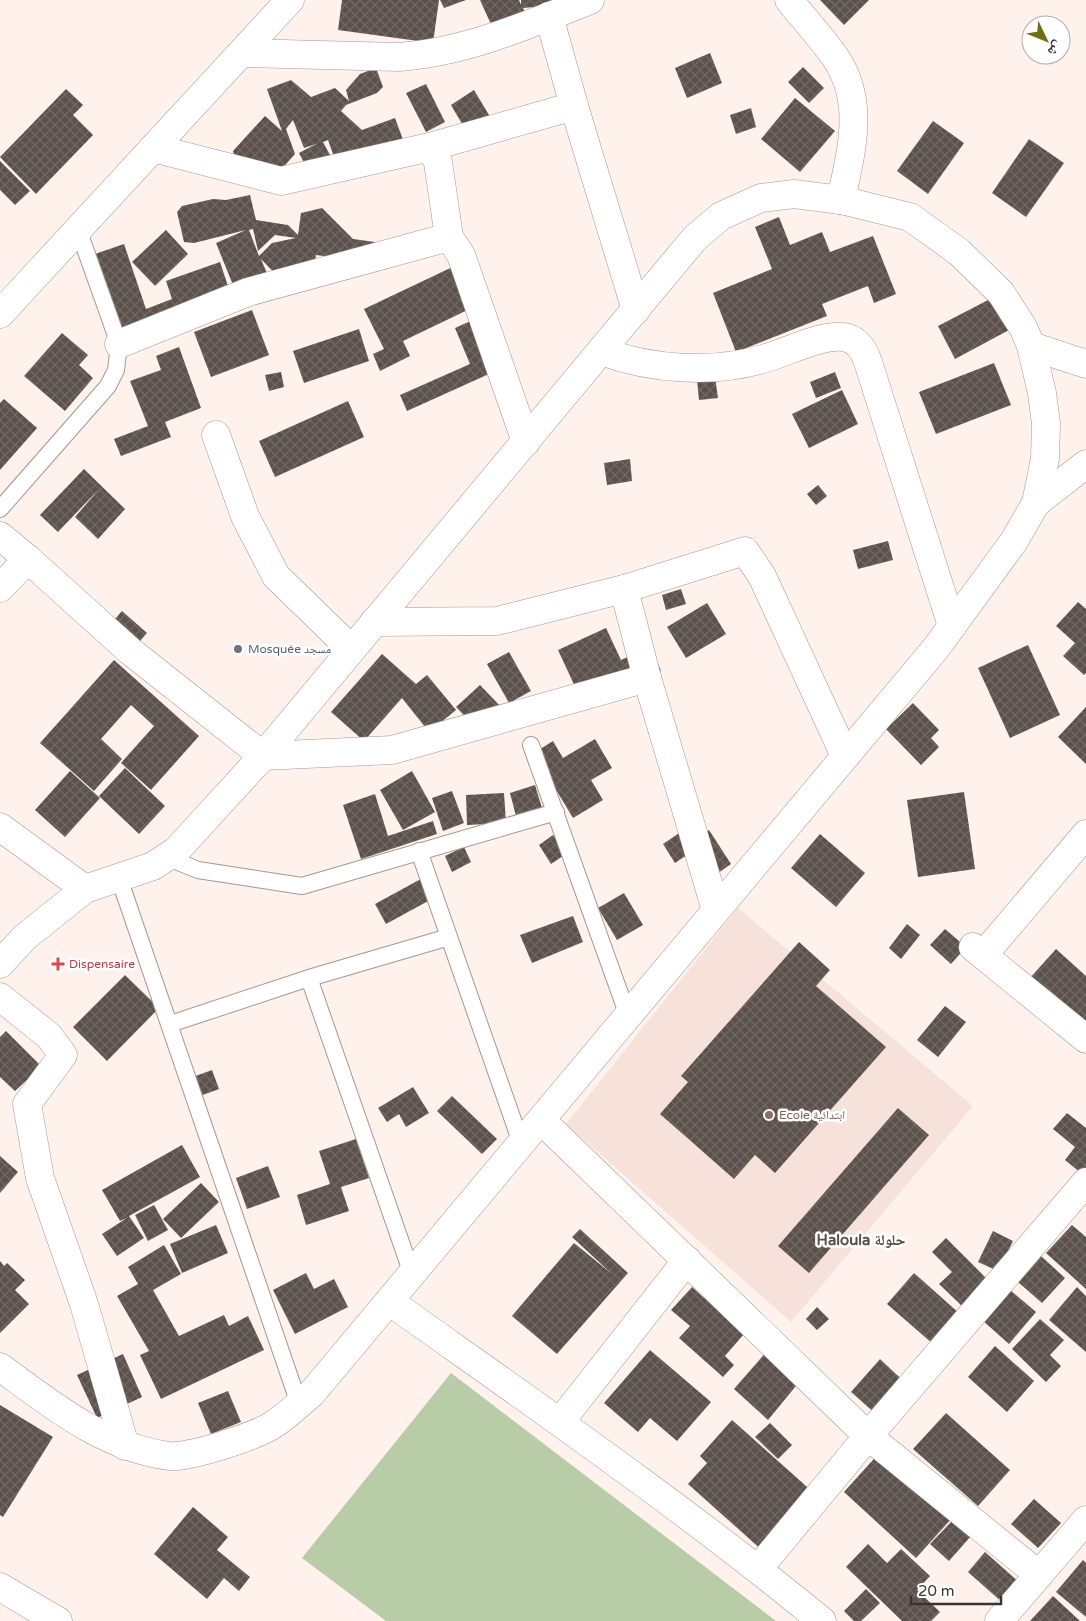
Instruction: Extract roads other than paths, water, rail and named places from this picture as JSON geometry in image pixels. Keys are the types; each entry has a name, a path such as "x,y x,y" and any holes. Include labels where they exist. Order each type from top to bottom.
{"street":[{"path":"0,314 290,0"},
{"path":"241,53 423,55 468,46 590,0"},
{"path":"790,0 835,56 846,76 853,98 855,120 853,143 841,200"},
{"path":"549,16 574,106 636,310"},
{"path":"153,148 281,181 430,147 574,106"},
{"path":"430,147 438,162 449,237 461,255 526,442"},
{"path":"0,964 25,936 85,889 153,866 176,851 263,756 695,238 721,216 761,198 794,194 841,200 910,217 959,252 1001,293 1024,329 1031,346 1042,393 1046,424 1045,459 1036,503 1014,541 952,626 845,756 312,1393 273,1425 222,1445 172,1457 125,1446 71,1419 0,1367"},
{"path":"119,344 248,292 449,237"},
{"path":"601,351 648,364 712,367 749,363 834,336 852,340 865,353 952,626"},
{"path":"1031,346 1086,364"},
{"path":"216,435 245,516 276,576 351,649"},
{"path":"1036,503 1086,464"},
{"path":"0,536 130,650 263,756 392,750 647,678"},
{"path":"374,622 497,621 624,589 744,551 762,576 845,756"},
{"path":"0,588 28,559"},
{"path":"624,589 647,678 716,910"},
{"path":"0,827 85,889"},
{"path":"1086,834 982,946 1086,1039"},
{"path":"0,997 49,1036 63,1055 27,1104 40,1178 84,1304 125,1446"},
{"path":"541,1120 868,1436 1039,1575"},
{"path":"758,1569 868,1436 1086,1182"},
{"path":"560,1422 687,1260"},
{"path":"389,1301 560,1422 758,1569 822,1621"},
{"path":"1000,1621 1086,1520"},
{"path":"0,1587 58,1621"}],"lane":[{"path":"0,509 108,386 116,370 119,344 78,229"},
{"path":"531,745 628,1016"},
{"path":"166,857 198,870 302,886 556,812"},
{"path":"419,851 522,1143"},
{"path":"119,878 299,1404"},
{"path":"170,1024 309,978 449,937"},
{"path":"309,978 412,1274"}],"place":[{"name":"Mosquée مسجد","path":"238,649"},
{"name":"Dispensaire","path":"58,964"},
{"name":"Ecole ابتدائية","path":"769,1115"}],"district":[{"name":"Haloula حلولة","path":"861,1240"}]}
